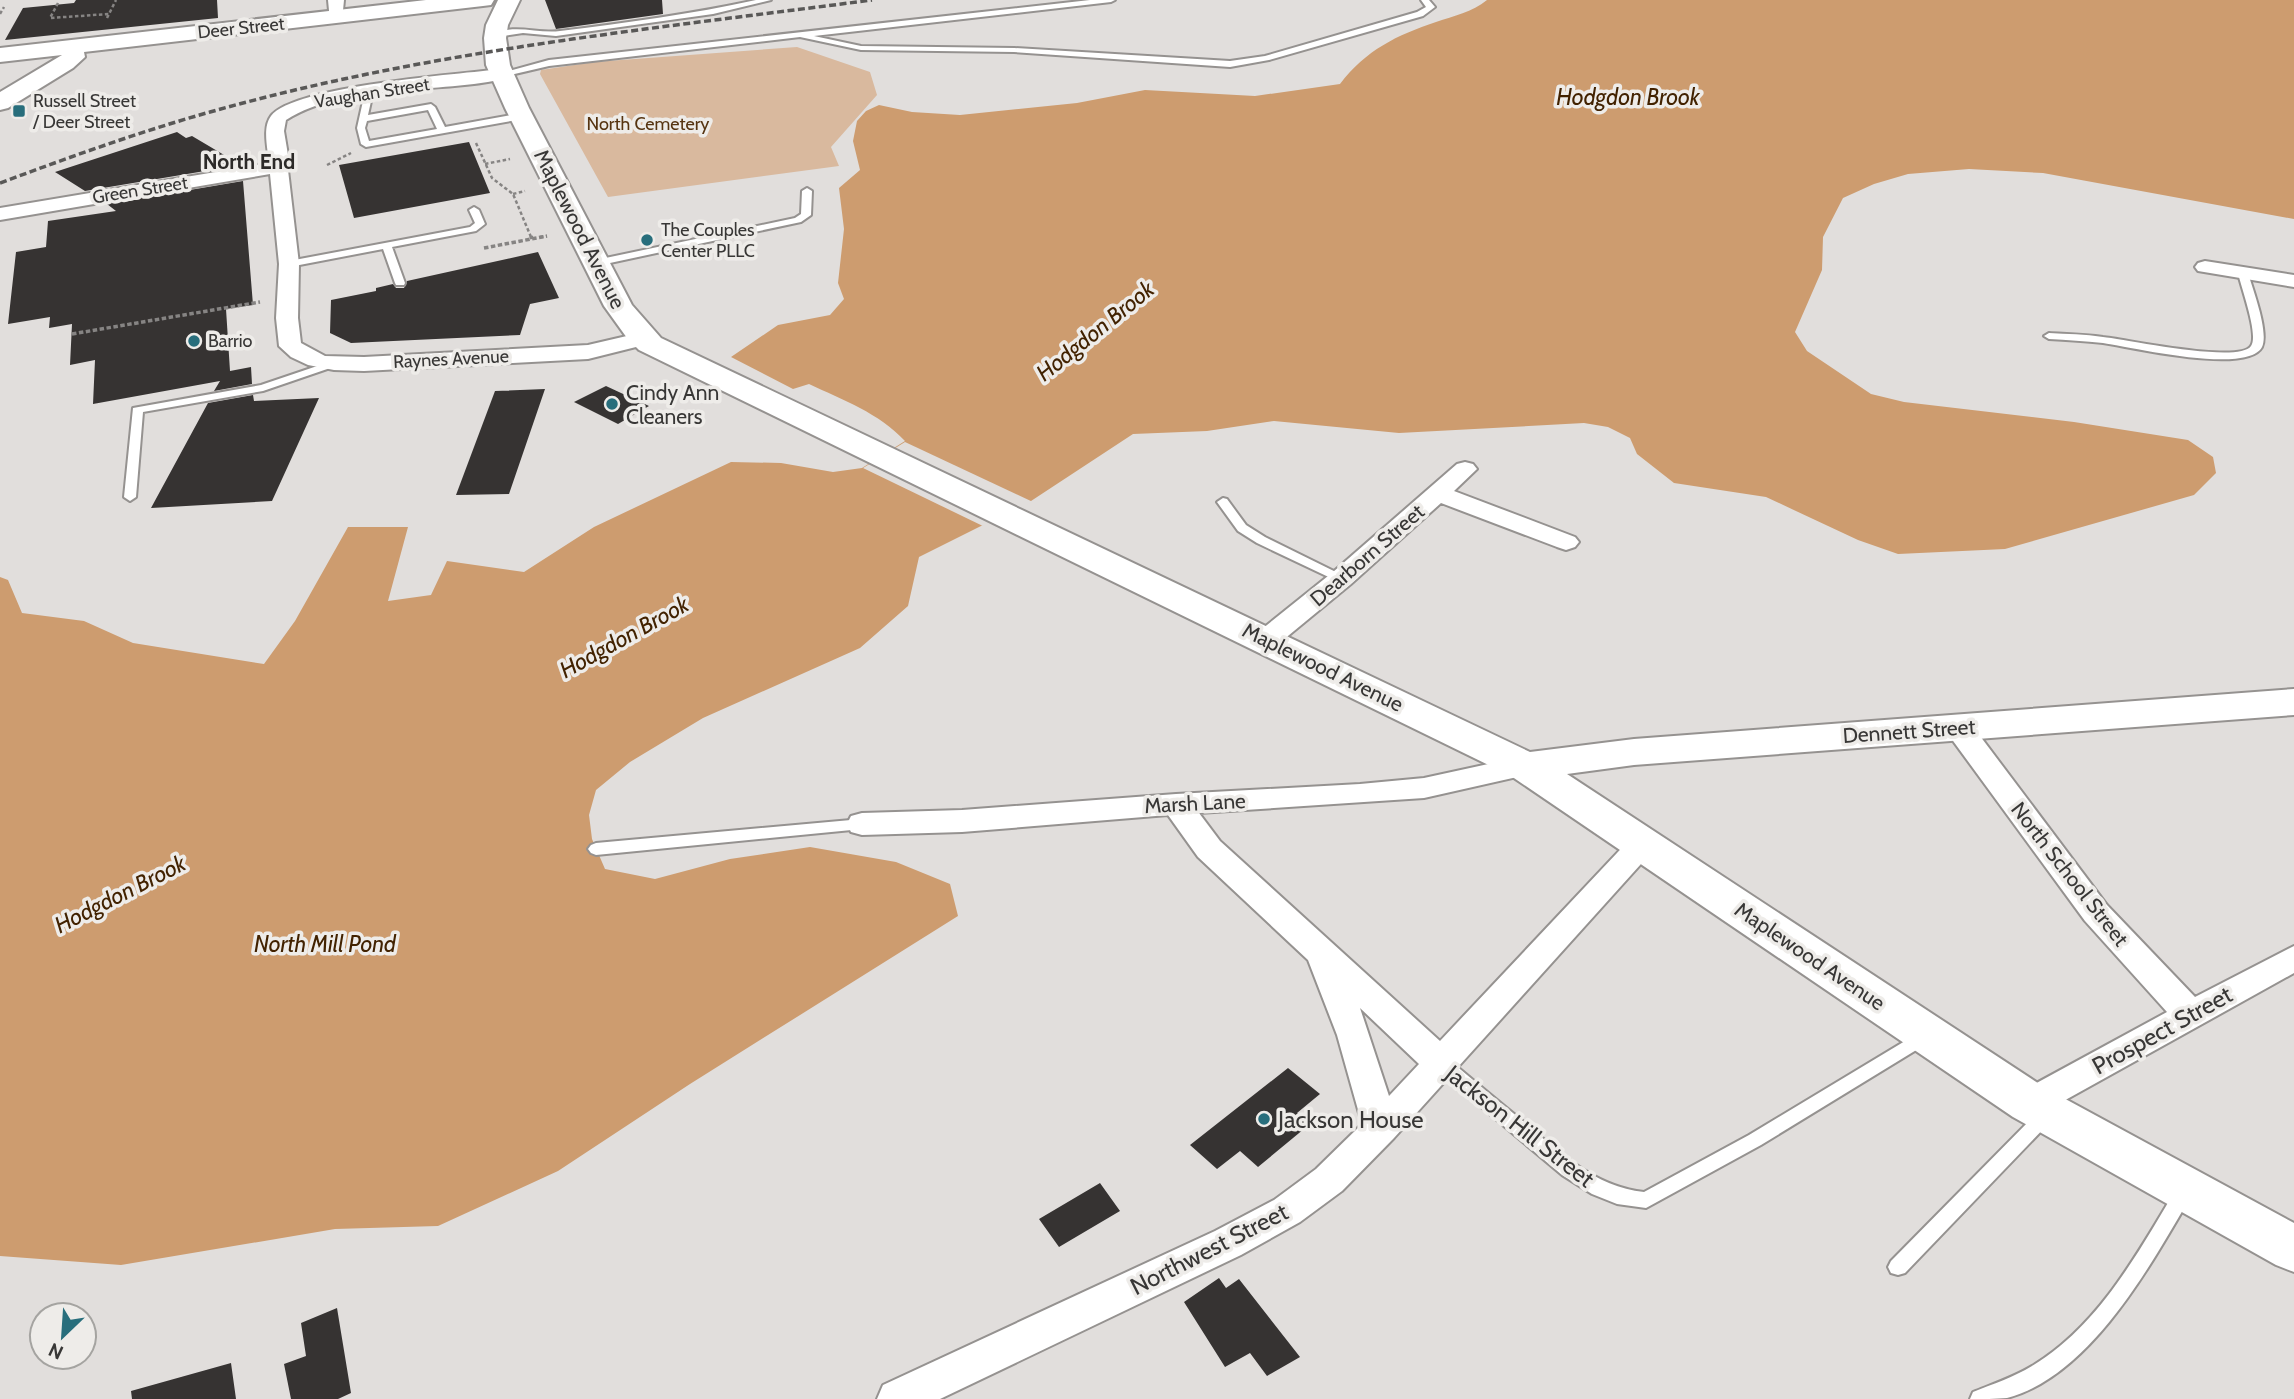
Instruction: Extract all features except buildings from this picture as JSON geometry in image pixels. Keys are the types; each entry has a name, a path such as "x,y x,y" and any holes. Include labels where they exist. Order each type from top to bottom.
{"street":[{"name":"Deer Street","path":"0,55 336,9 483,0"},
{"name":"Maplewood Avenue","path":"509,0 497,24 496,57 502,74 618,306 644,338 666,353 1267,639 1525,766 2039,1108 2294,1249"},
{"path":"0,103 26,85 48,76 74,57 72,47"},
{"name":"Vaughan Street","path":"287,318 289,264 281,167 275,131 276,122 281,116 318,100 502,74"},
{"name":"Green Street","path":"0,214 281,167"},
{"path":"2205,267 2294,281"},
{"name":"Raynes Avenue","path":"287,318 290,346 305,358 332,364 588,352 644,338"},
{"name":"Dearborn Street","path":"1267,639 1342,578 1465,469"},
{"path":"1439,494 1566,542"},
{"name":"Dennett Street","path":"1525,766 1634,752 2294,702"},
{"name":"North School Street","path":"1958,727 2096,913 2190,1014"},
{"name":"Marsh Lane","path":"862,824 962,821 1424,788 1525,766"},
{"name":"Jackson Hill Street","path":"1176,804 1209,849 1442,1064"},
{"name":"Northwest Street","path":"897,1399 1228,1243 1287,1211 1329,1180 1442,1064 1644,844"},
{"name":"Jackson Hill Street","path":"1321,952 1354,1035 1381,1128"},
{"name":"Prospect Street","path":"2039,1108 2190,1014 2294,958"}],"lane":[{"path":"704,0 713,12"},
{"path":"496,35 523,31 556,34 713,12 767,0"},
{"path":"502,74 549,63 1111,0"},
{"path":"803,36 871,49 1014,50 1230,64 1266,58 1420,14 1431,7 1425,0"},
{"path":"369,92 361,128 366,144 522,116"},
{"path":"363,119 431,107 442,130"},
{"path":"596,263 798,220 806,215 807,191"},
{"path":"289,264 473,229 480,224 474,211"},
{"path":"386,245 400,283"},
{"path":"2049,336 2221,356 2242,355 2253,351 2258,344 2259,334 2243,273"},
{"path":"130,497 137,410 263,388 332,364"},
{"path":"1223,502 1242,528 1261,540 1342,578"},
{"path":"596,849 862,824"},
{"name":"Jackson Hill Street","path":"1442,1064 1568,1170 1598,1188 1624,1198 1646,1200 1755,1140 1926,1035"},
{"path":"1898,1267 2039,1108"},
{"path":"1980,1399 2048,1367 2089,1329 2138,1267 2185,1191"}],"path":[{"path":"50,19 58,3"},
{"path":"0,14 4,7"},
{"path":"43,19 109,13"},
{"path":"474,138 497,184 513,194 532,239"},
{"path":"327,165 352,152"},
{"path":"485,164 510,159"},
{"path":"513,194 525,191"},
{"path":"480,249 547,236"},
{"path":"72,334 261,302"}],"green space":[{"name":"North Cemetery","path":"797,47 870,72 877,95 831,147 839,166 608,197 540,74 541,70 594,62"}],"water":[{"name":"North Mill Pond","path":"1487,0 2294,0 2294,219 2043,173 1969,169 1908,174 1874,184 1843,198 1823,237 1822,270 1795,332 1807,351 1871,394 1904,402 2074,422 2188,440 2213,457 2216,473 2194,495 2005,549 1898,554 1858,540 1766,497 1674,483 1637,454 1630,438 1608,427 1584,423 1399,433 1274,421 1207,431 1133,434 1031,501 919,557 908,606 860,648 703,718 630,762 596,790 589,815 592,839 605,869 655,879 730,859 810,847 896,862 950,884 958,916 690,1084 558,1171 438,1226 335,1229 121,1265 0,1256 0,577 8,580 22,613 84,621 133,643 264,664 295,621 348,527 408,527 388,601 431,595 447,561 524,572 594,527 731,462 781,463 833,472 862,468 905,441 884,423 847,402 809,384 793,389 731,357 778,325 830,315 844,299 838,283 844,229 839,188 860,170 853,141 857,121 866,111 879,105 912,112 960,115 1077,103 1145,90 1255,96 1340,84 1360,62 1383,45 1408,32 1469,11"}],"pier":[{"path":"905,442 1033,502 987,528 863,468"}],"railway":[{"path":"0,183 105,145 210,112 373,73 539,44 872,0"}],"place":[{"name":"Russell Street / Deer Street","path":"19,111"},
{"name":"The Couples Center PLLC","path":"647,240"},
{"name":"Barrio","path":"194,341"},
{"name":"Cindy Ann Cleaners","path":"612,404"},
{"name":"Jackson House","path":"1264,1119"}],"district":[{"name":"North End","path":"249,161"}],"water label":[{"name":"Hodgdon Brook","path":"1628,97"},
{"name":"Hodgdon Brook","path":"1095,331"},
{"name":"Hodgdon Brook","path":"624,637"},
{"name":"Hodgdon Brook","path":"120,894"}]}
